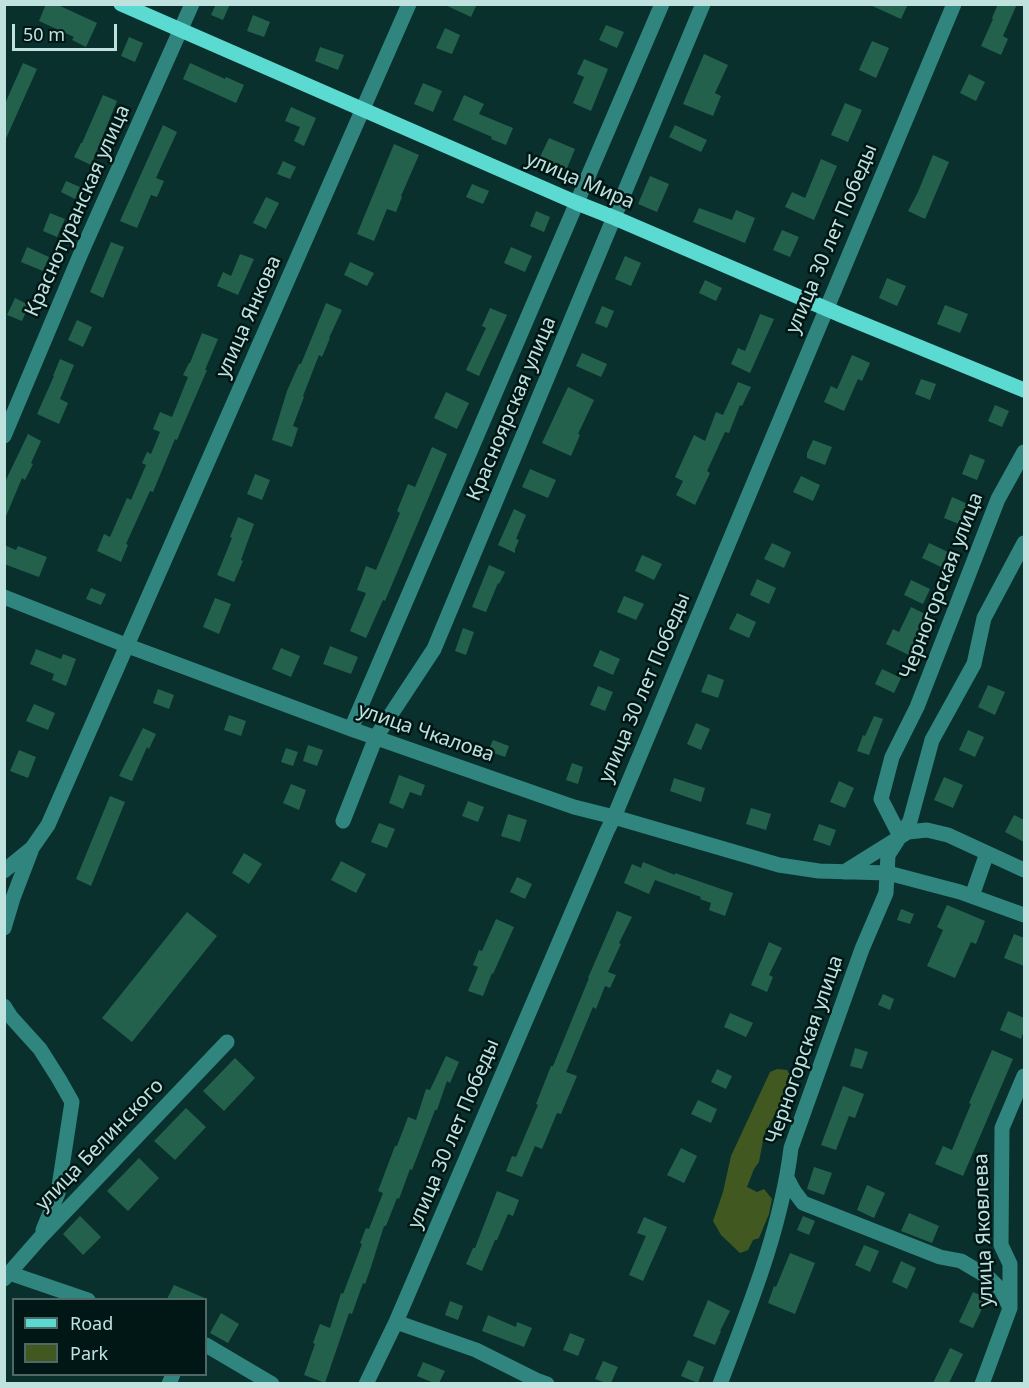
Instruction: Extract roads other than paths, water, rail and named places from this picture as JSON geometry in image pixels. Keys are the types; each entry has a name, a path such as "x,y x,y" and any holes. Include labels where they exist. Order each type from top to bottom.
{"main road":[{"name":"улица Мира","path":"121,4 577,203 1024,390"}],"street":[{"name":"Краснотуранская улица","path":"4,436 81,253 192,4"},
{"name":"улица Янкова","path":"32,848 48,825 128,646 409,4"},
{"name":"Красноярская улица","path":"351,729 662,4"},
{"name":"Красноярская улица","path":"343,821 376,737 434,649 703,4"},
{"name":"улица 30 лет Победы","path":"366,1383 396,1322 614,817 954,4"},
{"name":"Черногорская улица","path":"900,836 881,799 892,757 917,707 998,499 1024,452"},
{"name":"Черногорская улица","path":"720,1383 762,1273 787,1178 791,1148 862,949 886,893 888,855 910,821 932,740 974,663 984,618 1024,543"},
{"name":"улица Чкалова","path":"4,597 351,729 574,807 779,864 819,871 888,873 972,896 1024,915"},
{"path":"844,872 900,836 908,832 927,830 948,835 1024,870"},
{"path":"4,872 32,848"},
{"path":"4,928 32,848"},
{"path":"972,896 987,853"},
{"path":"4,1006 40,1050 72,1102 58,1193 40,1238"},
{"name":"улица Белинского","path":"7,1276 40,1238 227,1042"},
{"name":"улица Яковлева","path":"982,1383 1010,1308 1010,1264 1001,1245 1002,1128 1024,1076"},
{"path":"787,1178 803,1203 940,1257 961,1261 988,1277 1001,1290 1010,1308"},
{"path":"7,1276 84,1298"},
{"path":"396,1322 476,1350 536,1380 547,1383"},
{"path":"207,1346 272,1383"}]}
